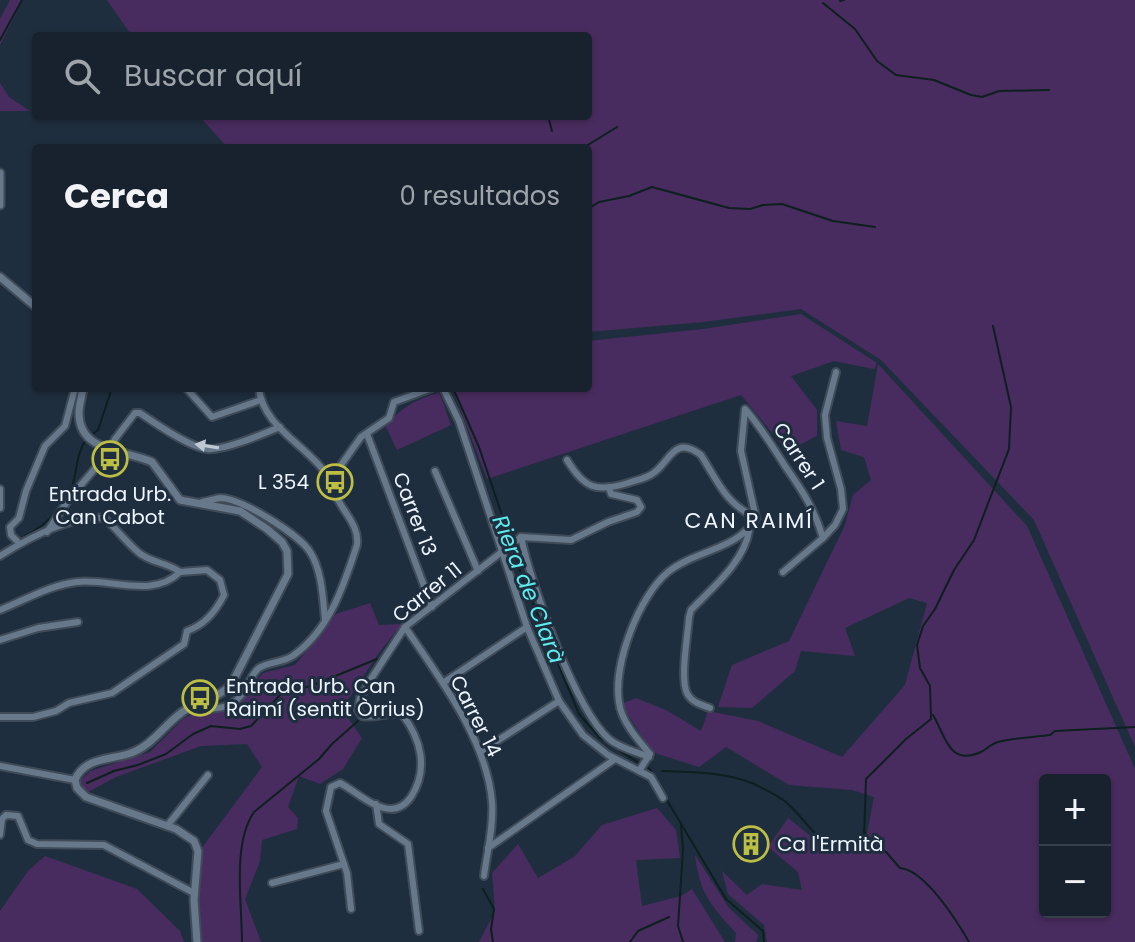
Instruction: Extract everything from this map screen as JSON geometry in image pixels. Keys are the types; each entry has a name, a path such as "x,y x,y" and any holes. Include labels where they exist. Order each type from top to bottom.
{"street":[{"path":"0,173 0,205"},
{"path":"0,277 32,304"},
{"name":"Carrer 1","path":"783,572 823,538 835,525 843,509 825,415 836,372"},
{"path":"20,544 11,535 10,527 19,518 26,491 45,446 65,426 74,392"},
{"path":"82,392 79,414 84,432 94,442 110,451 152,462 175,496 194,504 232,508 250,517 282,542 287,551 288,574 235,680 221,694 179,714 136,751 91,763 81,770 75,780 79,792 92,800 185,833 197,846 194,893 197,942"},
{"path":"190,392 212,417 261,400"},
{"path":"194,706 223,708 235,703 258,668 294,656 338,602 358,536 323,471 280,427 261,400 260,392"},
{"path":"329,482 354,446 389,418 394,402 421,392"},
{"path":"445,392 459,421 527,627 559,701 583,735 615,759 651,777 663,798"},
{"name":"Carrer 1","path":"756,518 741,451 745,409 763,429 800,484 814,510 823,538"},
{"path":"47,532 69,499 110,451 115,439 135,413 206,449 222,448 280,427"},
{"name":"Carrer 13","path":"367,434 432,607"},
{"path":"567,460 586,483 595,488 609,487 648,477 672,452 682,447 694,450 701,455 729,500 756,518 727,573 691,610 689,617 684,682 687,694 695,703 710,708"},
{"path":"435,471 478,571"},
{"path":"609,487 611,494 637,500 641,507 637,512 571,540 521,537 528,570 591,720 612,742 649,757"},
{"path":"0,489 0,508"},
{"path":"194,504 220,498 248,506 303,544 316,566 325,620"},
{"path":"0,556 20,544 87,517 104,518 138,553 180,572"},
{"path":"639,771 650,754 633,734 619,704 621,668 638,612 653,587 670,570 749,531"},
{"name":"Carrer 11","path":"376,804 392,810 408,802 416,789 423,764 413,732 402,714 362,716 358,710 360,698 405,627 521,537"},
{"path":"0,610 39,592 77,582 154,586 170,582 180,572 207,570 220,580 224,595 217,611 195,629 187,631 184,644 112,693 69,703 56,711 33,717 0,717"},
{"path":"0,640 38,628 78,622"},
{"name":"Carrer 14","path":"405,627 443,683 480,752 492,805 484,876"},
{"path":"443,683 527,627"},
{"path":"480,752 559,701"},
{"path":"488,848 615,759"},
{"path":"0,766 75,780"},
{"path":"167,826 208,775"},
{"path":"351,909 344,864 326,811 331,787 340,783 376,804 379,824 408,844 419,931"},
{"path":"0,835 2,819 12,814 18,816 28,840 37,844 104,845 194,893"},
{"path":"272,883 344,864"}],"shaded area":[{"path":"10,0 23,0 0,45 0,19"},
{"path":"107,0 1135,0 1135,747 1034,520 881,360 801,309 592,332 592,144 224,144 203,120 592,120 592,32 129,32"},
{"path":"0,83 9,97 30,111 0,111"},
{"path":"801,314 877,363 874,369 834,361 791,376 817,410 817,436 787,451 741,395 487,479 454,392 592,392 592,341 703,329"},
{"path":"878,364 1027,526 1135,769 1135,942 767,942 764,925 728,894 722,871 747,895 762,884 802,890 798,872 768,847 788,818 818,842 846,849 867,834 874,797 852,790 789,785 726,747 699,767 652,752 621,704 636,698 668,711 701,731 708,711 758,721 842,757 905,685 927,603 909,598 845,628 855,656 801,651 795,671 752,708 718,707 732,665 789,641 845,525 853,495 871,480 864,457 841,450 836,421 867,426"},
{"path":"439,392 451,425 397,450 386,427 410,405"},
{"path":"370,603 379,625 402,624 342,709 362,738 343,769 320,784 299,776 288,807 298,818 297,829 262,840 260,861 245,899 261,942 201,942 197,891 201,849 262,767 247,744 201,746 116,777 88,792 79,782 90,771 150,752 184,718 241,695 263,673 295,665 336,614"},
{"path":"657,808 676,830 680,858 636,860 642,906 681,896 692,889 725,942 479,942 495,911 492,873 518,844 538,878 574,857 602,825"},
{"path":"695,855 729,908 758,935 756,942 735,942 736,933 703,889"},
{"path":"45,856 137,889 180,931 184,942 0,942 0,911 28,871"}],"waterway":[{"path":"0,40 22,0"},
{"path":"840,1 844,0"},
{"path":"823,3 855,29 877,61 896,75 934,80 982,97 999,91 1049,90"},
{"path":"549,120 552,131"},
{"path":"589,144 617,127"},
{"path":"592,206 652,187 729,208 750,209 782,204 833,221 875,227"},
{"path":"662,771 709,773 743,780 784,800 826,841 848,843 864,839 866,779 931,719 930,686 920,668 917,645 923,626 974,540 1009,449 1011,407 993,326"},
{"path":"94,433 98,430 111,392"},
{"name":"Riera de Clarà","path":"455,392 479,447 511,542"},
{"path":"25,536 47,521 66,500 86,440"},
{"name":"Riera de Clarà","path":"513,548 579,714 600,738 639,763"},
{"path":"87,783 166,754 193,734 211,726 240,729 251,726 283,692 311,686 377,659"},
{"path":"933,715 949,746 961,755 981,752 998,742 1050,735 1055,731 1135,727"},
{"path":"242,942 241,857 247,825 254,812 319,759 358,721"},
{"name":"Riera de Clarà","path":"649,768 663,791"},
{"name":"Riera de Clarà","path":"665,797 726,899 763,931 764,942"},
{"path":"681,825 683,850 678,926 683,942"},
{"path":"864,831 871,847 886,852 900,868 920,877 930,887 969,942"},
{"path":"483,889 494,909 493,942"},
{"path":"630,942 638,931 669,917"}],"place":[{"name":"Entrada Urb. Can Cabot","path":"110,459"},
{"name":"L 354","path":"335,482"},
{"name":"Entrada Urb. Can Raimí (sentit Òrrius)","path":"200,698"},
{"name":"Ca l'Ermità","path":"751,844"}],"district":[{"name":"CAN RAIMÍ","path":"749,520"}]}
